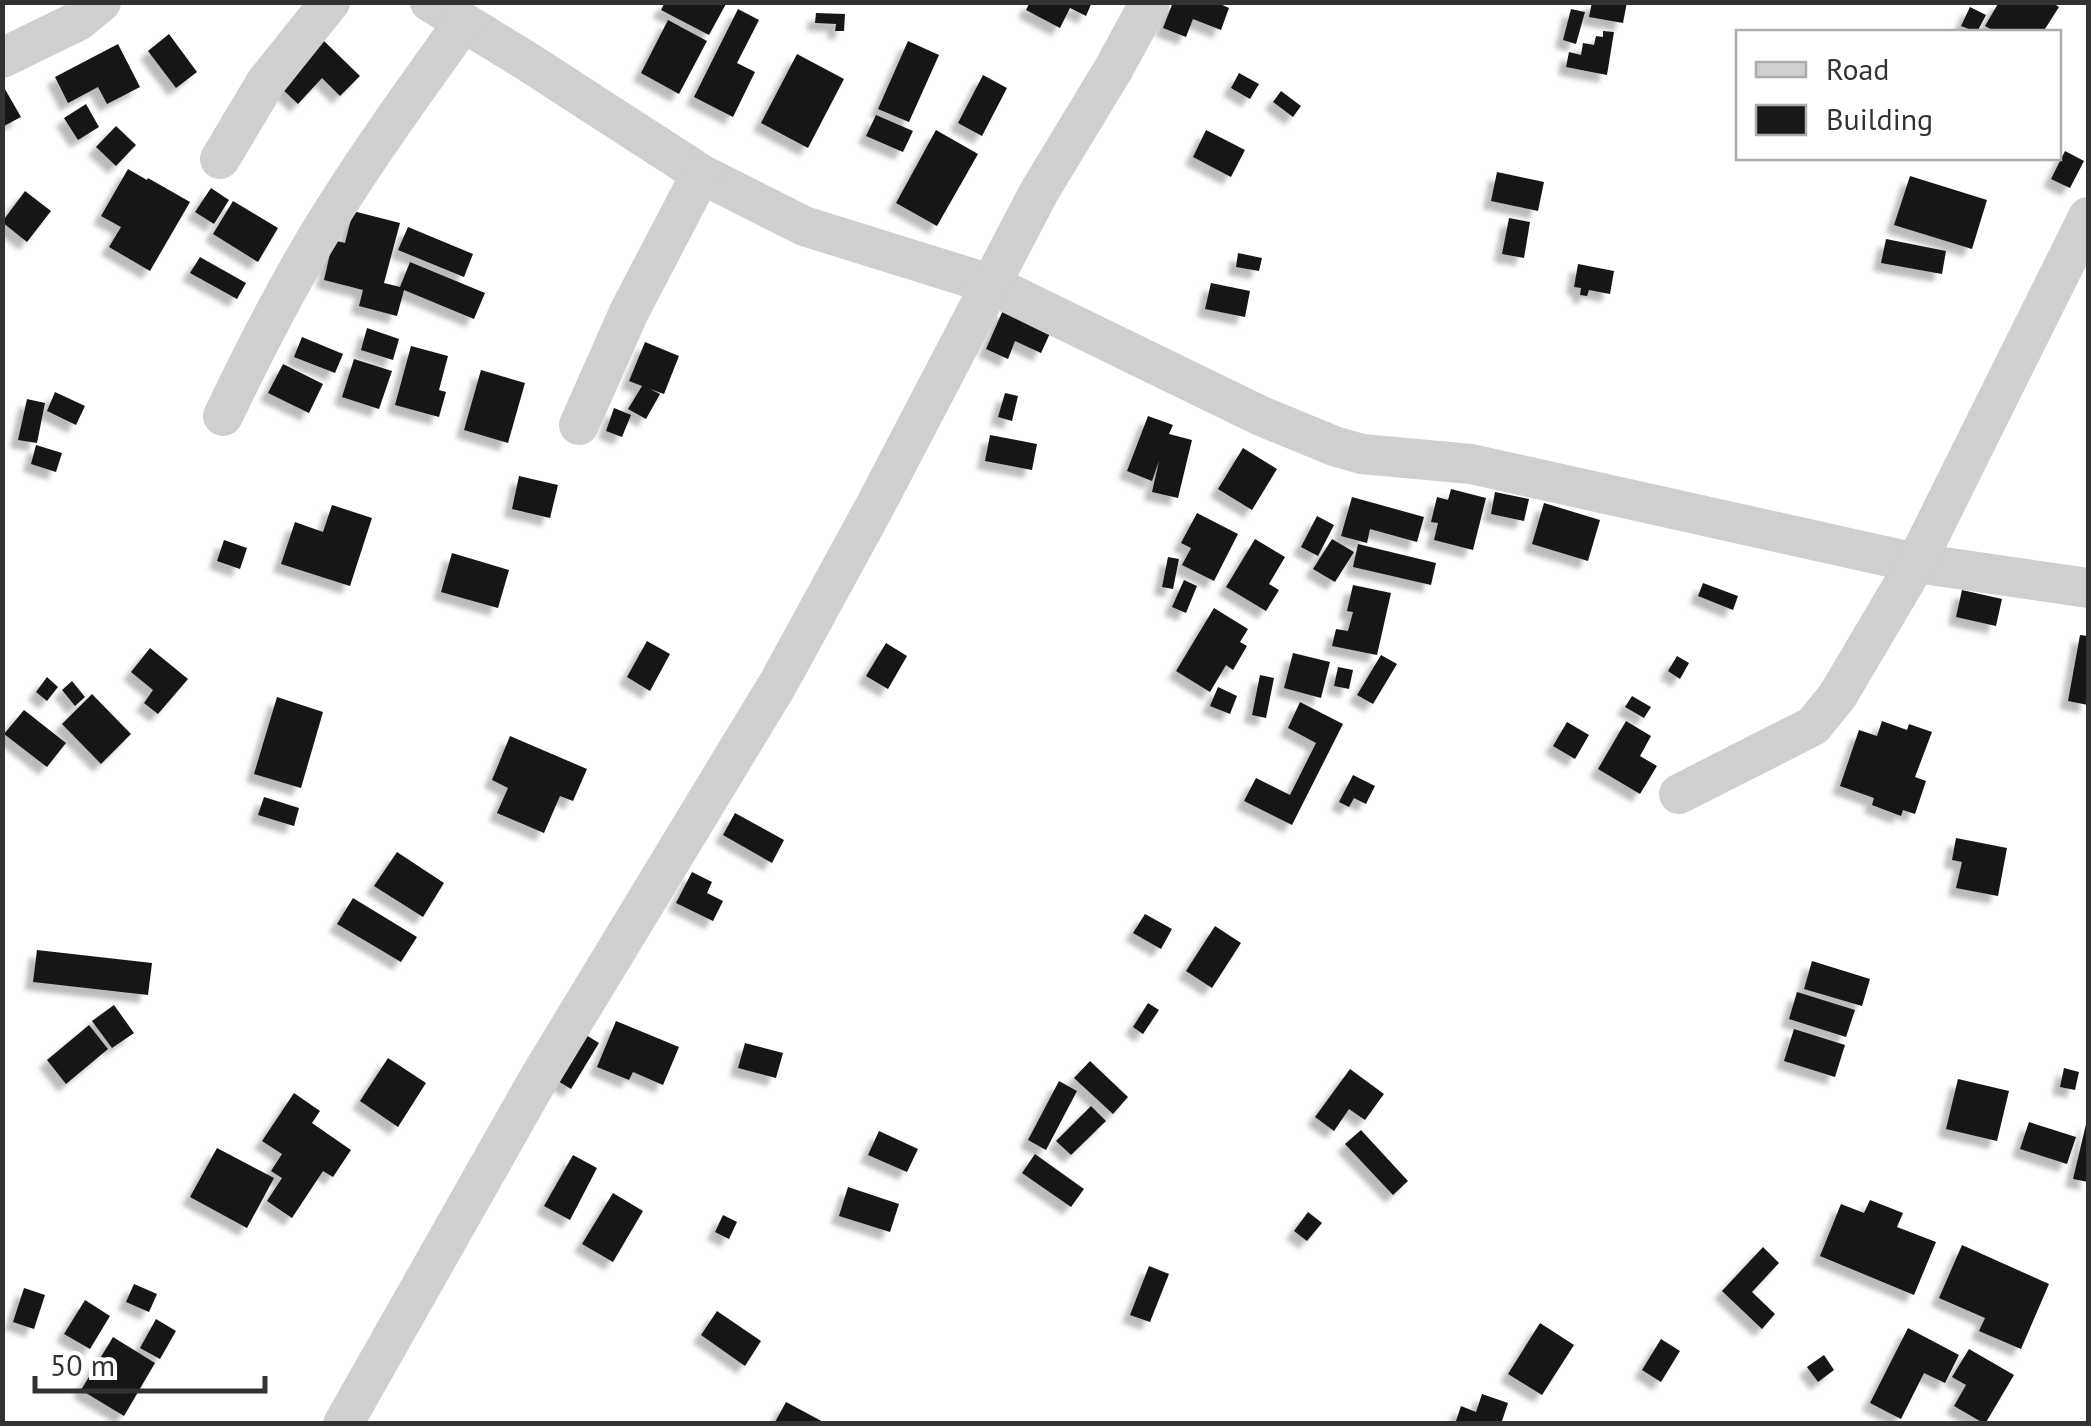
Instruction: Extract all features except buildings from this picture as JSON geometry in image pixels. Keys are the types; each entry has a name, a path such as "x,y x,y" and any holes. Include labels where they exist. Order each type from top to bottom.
{"street":[{"path":"2,58 78,21 101,2"},
{"path":"220,159 266,82 330,2"},
{"path":"343,1424 539,1078 779,682 1039,192 1150,2"},
{"path":"223,416 266,327 324,227 408,100 447,13 701,174 804,226 990,284 1261,416 1334,446 1362,454 1471,464 1916,563 2088,588"},
{"path":"580,424 629,312 701,174"},
{"path":"1679,794 1812,726 1838,695 1916,563 2088,217"}]}
